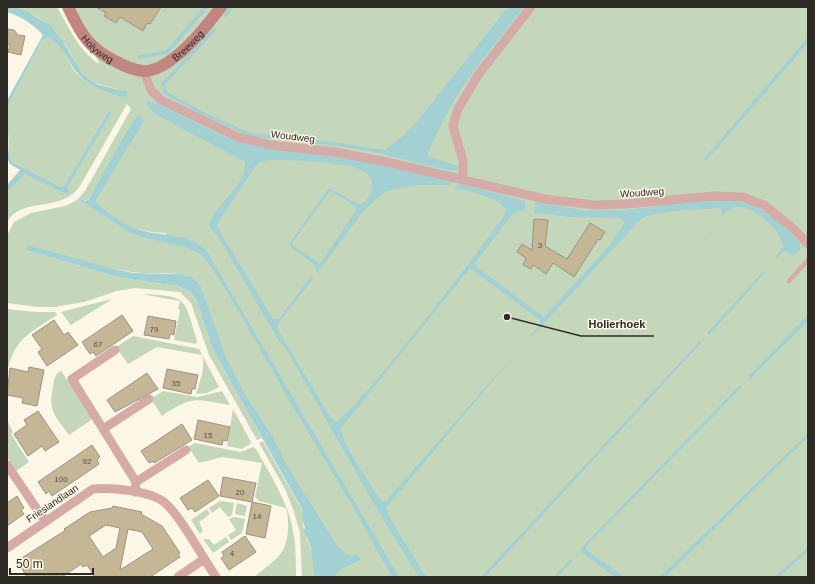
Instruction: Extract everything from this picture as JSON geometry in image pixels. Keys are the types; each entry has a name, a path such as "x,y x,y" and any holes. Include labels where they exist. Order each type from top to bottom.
{"street":[{"name":"Holyweg","path":"68,7 80,32 91,46 106,57 124,66 144,71"},
{"name":"Breeweg","path":"144,71 161,66 174,58 190,44 221,7"},
{"path":"463,179 463,161 453,126 458,109 478,75 531,7"},
{"name":"Woudweg","path":"144,71 152,90 161,100 238,137 271,145 335,152 387,162 545,199 585,204 627,204 713,196 743,197 764,205 794,229 808,244"},
{"path":"115,350 72,379 136,482 135,492"},
{"path":"103,429 149,399"},
{"path":"136,482 186,450"},
{"path":"7,465 45,521"},
{"name":"Frieslandlaan","path":"7,548 93,489 107,488 156,497 164,502 182,524 216,577"},
{"path":"178,577 204,559"}],"lane":[{"path":"789,281 808,260"}],"green space":[{"path":"16,7 57,7 70,30 86,53 100,64 66,7 808,7 808,577 320,577 307,513 216,346 190,277 168,273 139,273 119,270 80,261 28,245 29,251 121,278 178,286 189,291 196,299 213,350 262,438 257,440 209,355 191,303 180,292 135,288 117,291 84,302 54,307 38,307 7,303 7,235 14,222 31,213 65,206 77,200 85,191 131,109 127,104 80,186 73,194 64,199 22,209 14,214 7,222 7,192 23,175 27,174 68,195 66,187 111,114 108,112 64,186 61,187 12,162 9,155 7,108 42,40 48,36 55,41 63,51 71,66 84,80 99,88 122,96 118,89 99,84 86,77 60,37 49,25 26,11","holes":["135,120 95,201 118,220 145,231 165,233 175,245 146,239 134,234 80,201 81,199 87,201 90,197"]},
{"path":"141,294 168,296 176,298 182,302 189,315 197,341 196,344 174,340 180,310 178,309 180,301"},
{"path":"112,299 71,325 61,312"},
{"path":"7,309 35,312 56,312 57,315 24,338 14,352 7,373"},
{"path":"133,336 199,349 219,387 207,393 196,394 203,370 202,355 157,347 128,364 116,347"},
{"path":"61,371 92,416 91,420 69,435 56,418 51,402 55,378"},
{"path":"163,391 198,397 222,391 230,405 195,400 181,404 162,416 151,399"},
{"path":"233,409 251,442 242,449 227,446"},
{"path":"7,420 13,432 11,434 29,462 16,471 7,457"},
{"path":"263,441 303,512 302,521 311,550 314,577 302,577 300,533 285,489 259,443"},
{"path":"195,443 241,452 253,447 256,449 278,488 291,520 295,542 296,577 254,577 275,560 282,552 288,534 286,508 259,501 255,497 262,463 222,457 199,463 188,447"},
{"path":"220,501 234,503 232,515 228,517 220,507 212,513 209,508"},
{"path":"237,503 247,506 245,516 235,514"},
{"path":"207,509 210,514 199,522 203,531 200,534 191,520"},
{"path":"234,517 245,519 242,533 231,540 228,535 236,530 229,519"},
{"path":"226,537 229,542 213,553 203,539 209,539 214,545"}],"water":[{"path":"7,7 16,7 28,12 50,25 62,40 82,73 99,85 128,92 126,98 101,90 84,80 75,70 58,45 48,37 42,40 7,108 7,101 43,35 27,21 7,12"},
{"path":"508,7 524,7 487,53 464,85 444,118 429,151 428,156 457,166 458,170 447,170 385,155 386,149 415,124"},
{"path":"808,37 808,43 708,159 703,160"},
{"path":"148,101 159,104 224,136 248,144 264,148 344,157 450,181 450,185 418,185 387,191 382,194 362,213 318,272 315,265 290,246 290,243 329,188 358,204 362,204 366,200 371,191 371,180 368,174 358,169 320,162 269,160 261,162 255,167 217,225 273,319 279,319 310,277 312,277 313,279 280,321 277,328 330,417 336,422 347,414 420,327 504,215 506,211 498,202 476,193 456,188 456,185 461,184 525,201 526,211 520,211 512,215 475,263 477,267 544,317 608,247 625,222 621,218 572,217 534,213 536,202 588,211 627,210 693,201 725,200 740,202 759,208 778,221 800,243 800,250 793,255 784,251 777,258 776,256 783,247 782,240 771,225 763,218 745,208 737,207 730,209 701,243 722,216 722,211 720,208 674,211 647,216 641,219 532,336 531,335 540,324 540,320 470,268 341,428 346,443 357,464 381,501 386,501 521,347 386,508 391,520 426,577 419,577 378,511 289,354 276,336 219,238 209,226 217,210 241,179 245,162 155,114 146,104","holes":["330,191 354,205 356,210 320,264 293,246 292,243"]},
{"path":"110,111 111,114 67,187 70,192 68,195 25,174 7,192 7,185 20,170 10,164 8,160 7,133 9,155 12,162 61,187 64,186"},
{"path":"137,116 141,116 144,121 96,202 111,215 129,225 141,230 191,240 206,250 399,577 392,577 353,507 293,407 232,300 212,268 201,254 188,248 146,239 133,234 80,201 80,199 86,201 89,199 124,136"},
{"path":"28,245 133,273 180,274 191,277 200,285 226,358 245,395 270,432 285,462 336,544 346,554 352,556 357,554 361,560 341,569 334,577 314,577 309,541 303,531 305,528 301,516 303,511 213,350 196,299 189,291 178,286 121,278 29,251 26,249"},
{"path":"762,273 764,274 709,335 707,333"},
{"path":"808,315 808,321 749,380 750,375"},
{"path":"699,342 701,343 514,546 485,577 481,577"},
{"path":"740,385 742,387 587,545 586,549 590,553 625,577 615,577 581,552 581,548"},
{"path":"808,433 808,437 665,577 660,577"},
{"path":"808,547 808,551 779,577 774,577"},
{"path":"571,559 573,561 557,577 553,577"}],"building":[{"path":"96,7 161,7 150,24 147,23 143,31 120,17 116,23 104,16 106,13"},
{"path":"7,29 14,30 18,35 25,36 21,55 8,52 10,45 7,45"},
{"path":"534,219 548,220 545,246 567,259 590,223 605,232 600,240 598,239 574,277 553,263 546,274 533,265 531,269 523,265 526,258 517,252 522,244 532,250"},
{"path":"122,315 133,331 96,356 93,352 90,354 82,342"},
{"path":"148,316 176,321 174,335 170,334 169,339 144,335"},
{"path":"54,320 64,335 68,332 78,345 47,366 38,352 42,349 32,335"},
{"path":"29,367 44,370 37,406 22,403 23,398 7,395 10,368 28,372"},
{"path":"167,369 198,375 195,389 192,389 191,394 163,388"},
{"path":"147,373 158,389 115,412 107,400"},
{"path":"38,411 59,442 45,451 42,446 28,456 14,434 27,425 24,420"},
{"path":"198,420 230,427 227,441 223,440 222,445 194,439"},
{"path":"182,424 192,440 154,463 153,461 149,463 141,451"},
{"path":"92,445 100,457 97,460 99,464 52,496 49,491 46,494 38,482"},
{"path":"223,477 256,483 252,502 220,496"},
{"path":"208,480 219,496 195,512 192,508 188,510 180,498"},
{"path":"17,496 24,508 21,510 24,514 7,526 7,503"},
{"path":"252,502 271,506 265,538 246,534"},
{"path":"113,506 142,512 141,514 162,526 180,553 178,554 180,557 150,577 95,577 87,565 83,567 81,564 62,577 27,577 17,561 66,530 64,529 90,512 112,508","holes":["106,525 120,528 116,548 103,557 89,536","128,529 142,532 153,549 120,570"]},
{"path":"245,536 256,552 229,570 221,558 224,556 222,552"}],"waterway":[{"path":"139,57 167,52 206,7"},
{"path":"226,15 231,7"},
{"path":"214,30 163,84 166,93 204,114 251,135 335,144 385,152"}],"place":[{"name":"Holierhoek","path":"507,317"}]}
